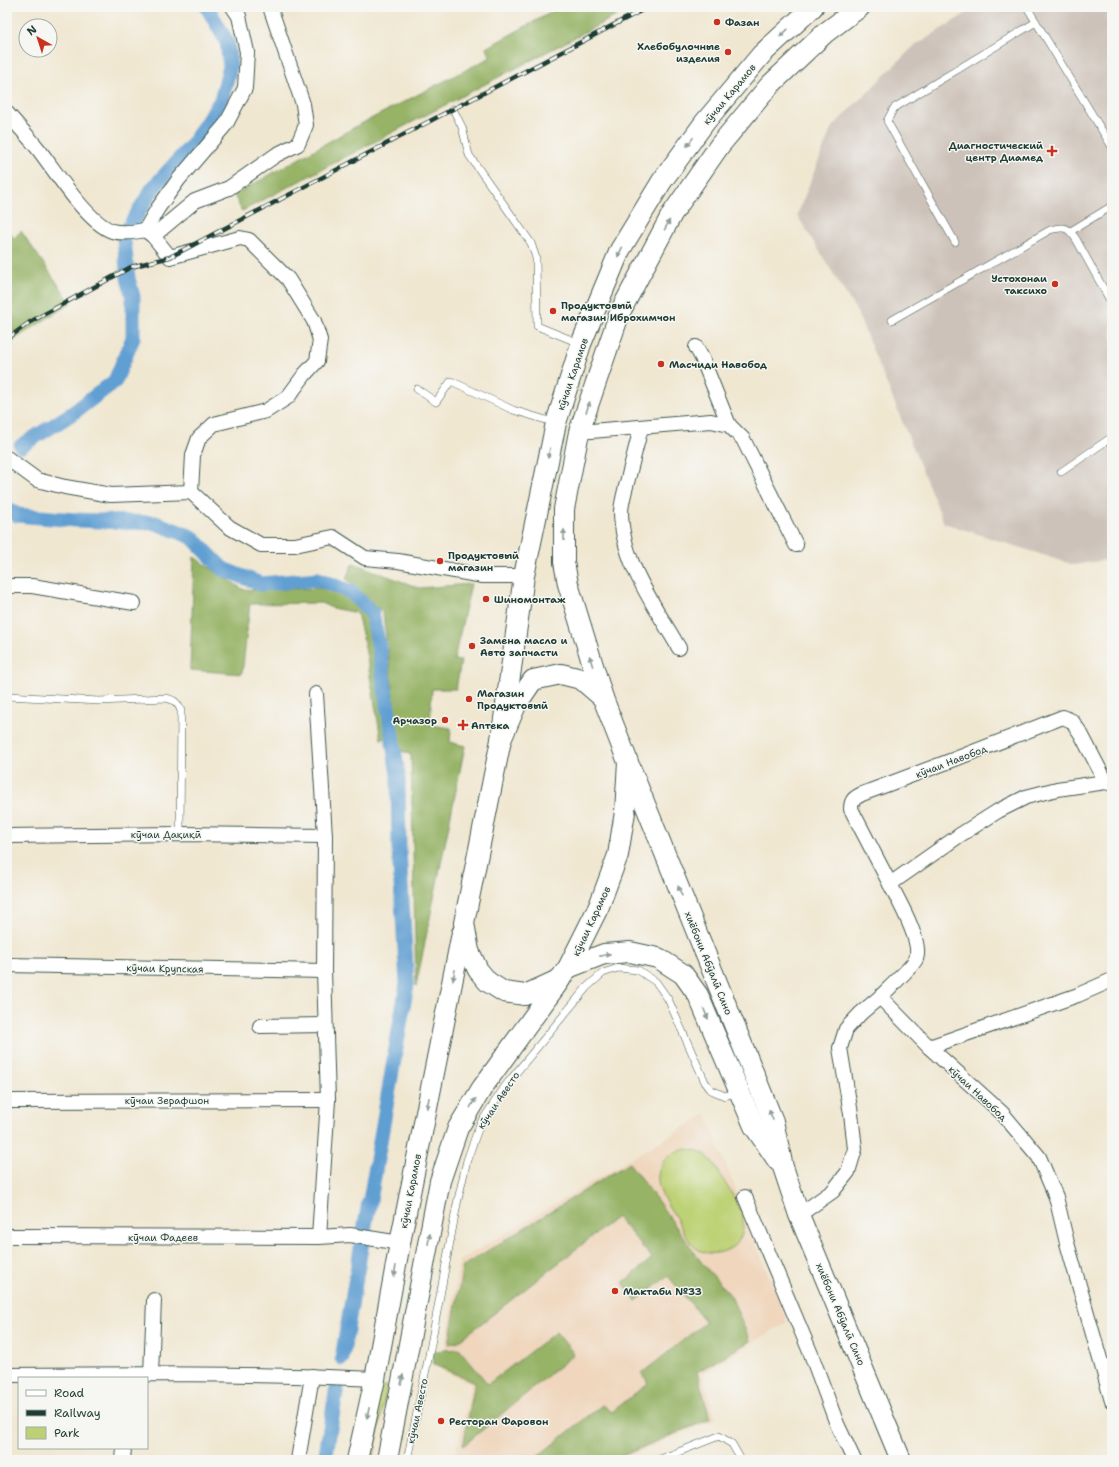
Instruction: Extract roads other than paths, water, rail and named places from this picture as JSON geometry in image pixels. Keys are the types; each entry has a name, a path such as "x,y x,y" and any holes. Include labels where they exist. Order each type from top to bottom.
{"main road":[{"name":"кӯчаи Карамов","path":"357,1460 375,1380 400,1243 501,740 524,576 556,423 581,344 620,250 662,181 705,122 762,54 813,7"},
{"name":"кӯчаи Карамов","path":"387,1460 440,1180 458,1128 482,1088 564,974 599,906 618,855 625,812 628,762 603,698 568,584 564,562 564,509 579,432 620,312 672,214 720,145 770,85 825,33 860,7"},
{"name":"кӯчаи Карамов","path":"501,740 516,705 533,680 561,674 580,679 603,698"},
{"name":"хиёбони Абӯалӣ Сино","path":"628,762 773,1121 782,1167 800,1214 901,1460"},
{"name":"кӯчаи Карамов","path":"464,923 469,951 478,970 488,982 504,992 525,995 564,974"},
{"name":"хиёбони Абӯалӣ Сино","path":"564,974 604,954 630,952 658,958 683,974 698,995 754,1126 782,1167"}],"street":[{"path":"149,233 158,208 179,180 226,124 245,88 247,52 239,16 233,7"},
{"path":"7,114 38,149 88,214 101,226 113,231 126,233 149,233 195,201 229,188 276,155 298,144 306,125 304,104 270,7"},
{"path":"149,233 170,257 240,238 250,240 288,279 314,321 320,340 317,361 288,397 266,411 214,424 199,438 193,455 190,492"},
{"path":"696,347 702,358 729,425 743,439 796,545"},
{"path":"579,432 711,421 729,425"},
{"path":"641,428 624,492 621,511 623,532 626,549 634,569 679,648"},
{"path":"7,458 37,480 65,487 111,494 190,492 229,527 261,545 295,545 333,537 365,558 398,561 484,576 524,576"},
{"path":"7,586 32,586 134,603"},
{"path":"316,694 325,836 324,971 328,1100 319,1237"},
{"name":"кӯчаи Навобод","path":"890,884 960,835 1005,807 1026,797 1057,789 1109,783 1072,721 1063,717 950,762 862,794 854,798 850,809 890,884 916,939 918,951 916,960 880,997 929,1047 1002,1113 1039,1157 1056,1197 1067,1243 1112,1401"},
{"name":"кӯчаи Дақиқӣ","path":"7,836 180,834 325,836"},
{"name":"кӯчаи Крупская","path":"7,965 324,971"},
{"path":"929,1047 1078,994 1112,980"},
{"path":"800,1214 833,1191 848,1172 855,1149 840,1048 846,1029 861,1013 880,997"},
{"path":"260,1026 325,1025"},
{"name":"кӯчаи Зерафшон","path":"7,1101 328,1100"},
{"path":"745,1197 811,1354 837,1424 854,1460"},
{"name":"кӯчаи Фадеев","path":"7,1236 319,1237 350,1235 400,1243"},
{"path":"151,1374 154,1300"},
{"path":"7,1375 126,1376 151,1374 312,1376 375,1380"},
{"path":"298,1460 312,1376"},
{"path":"123,1460 124,1449"}],"lane":[{"path":"1027,7 1112,147"},
{"path":"956,242 887,121 894,108 1036,22"},
{"path":"453,109 462,127 469,155 530,243 536,258 538,326 581,344"},
{"path":"1071,231 1112,206"},
{"path":"892,320 1050,230 1061,227 1071,231 1112,304"},
{"path":"417,389 436,402 451,381 513,410 556,423"},
{"path":"1061,472 1112,437"},
{"path":"7,696 99,701 166,698 174,700 179,704 181,711 180,834"},
{"name":"кӯчаи Авесто","path":"407,1460 429,1355 457,1204 467,1160 480,1124 506,1085 587,987 603,974 618,968 638,970 656,982 668,999 710,1090 725,1096 739,1091"},
{"path":"658,1460 719,1436 732,1444 741,1460"}],"waterway":[{"path":"128,229 153,188 192,145 221,100 230,67 227,42 207,7"},
{"path":"21,446 73,413 115,381 133,338 133,297 128,278 124,240"},
{"path":"7,508 17,515 75,520 156,523 192,537 223,569 261,584 318,579 351,592 372,613 378,642 398,775 399,850 407,984 368,1212"},
{"path":"342,1358 369,1202"},
{"path":"325,1460 337,1386"}],"railway":[{"path":"7,339 30,322 131,267 170,257 648,7"}],"place":[{"name":"Фазан","path":"717,22"},
{"name":"Хлебобулочные изделия","path":"728,52"},
{"name":"Диагностический центр Диамед","path":"1052,151"},
{"name":"Устохонаи таксихо","path":"1055,284"},
{"name":"Продуктовый магазин Иброхимчон","path":"553,311"},
{"name":"Масчиди Навобод","path":"661,364"},
{"name":"Продуктовый магазин","path":"440,561"},
{"name":"Шиномонтаж","path":"486,599"},
{"name":"Замена масло и Авто запчасти","path":"472,646"},
{"name":"Магазин Продуктовый","path":"469,699"},
{"name":"Арчазор","path":"445,720"},
{"name":"Аптека","path":"463,725"},
{"name":"Мактаби №33","path":"615,1291"},
{"name":"Ресторан Фаровон","path":"441,1421"}]}
